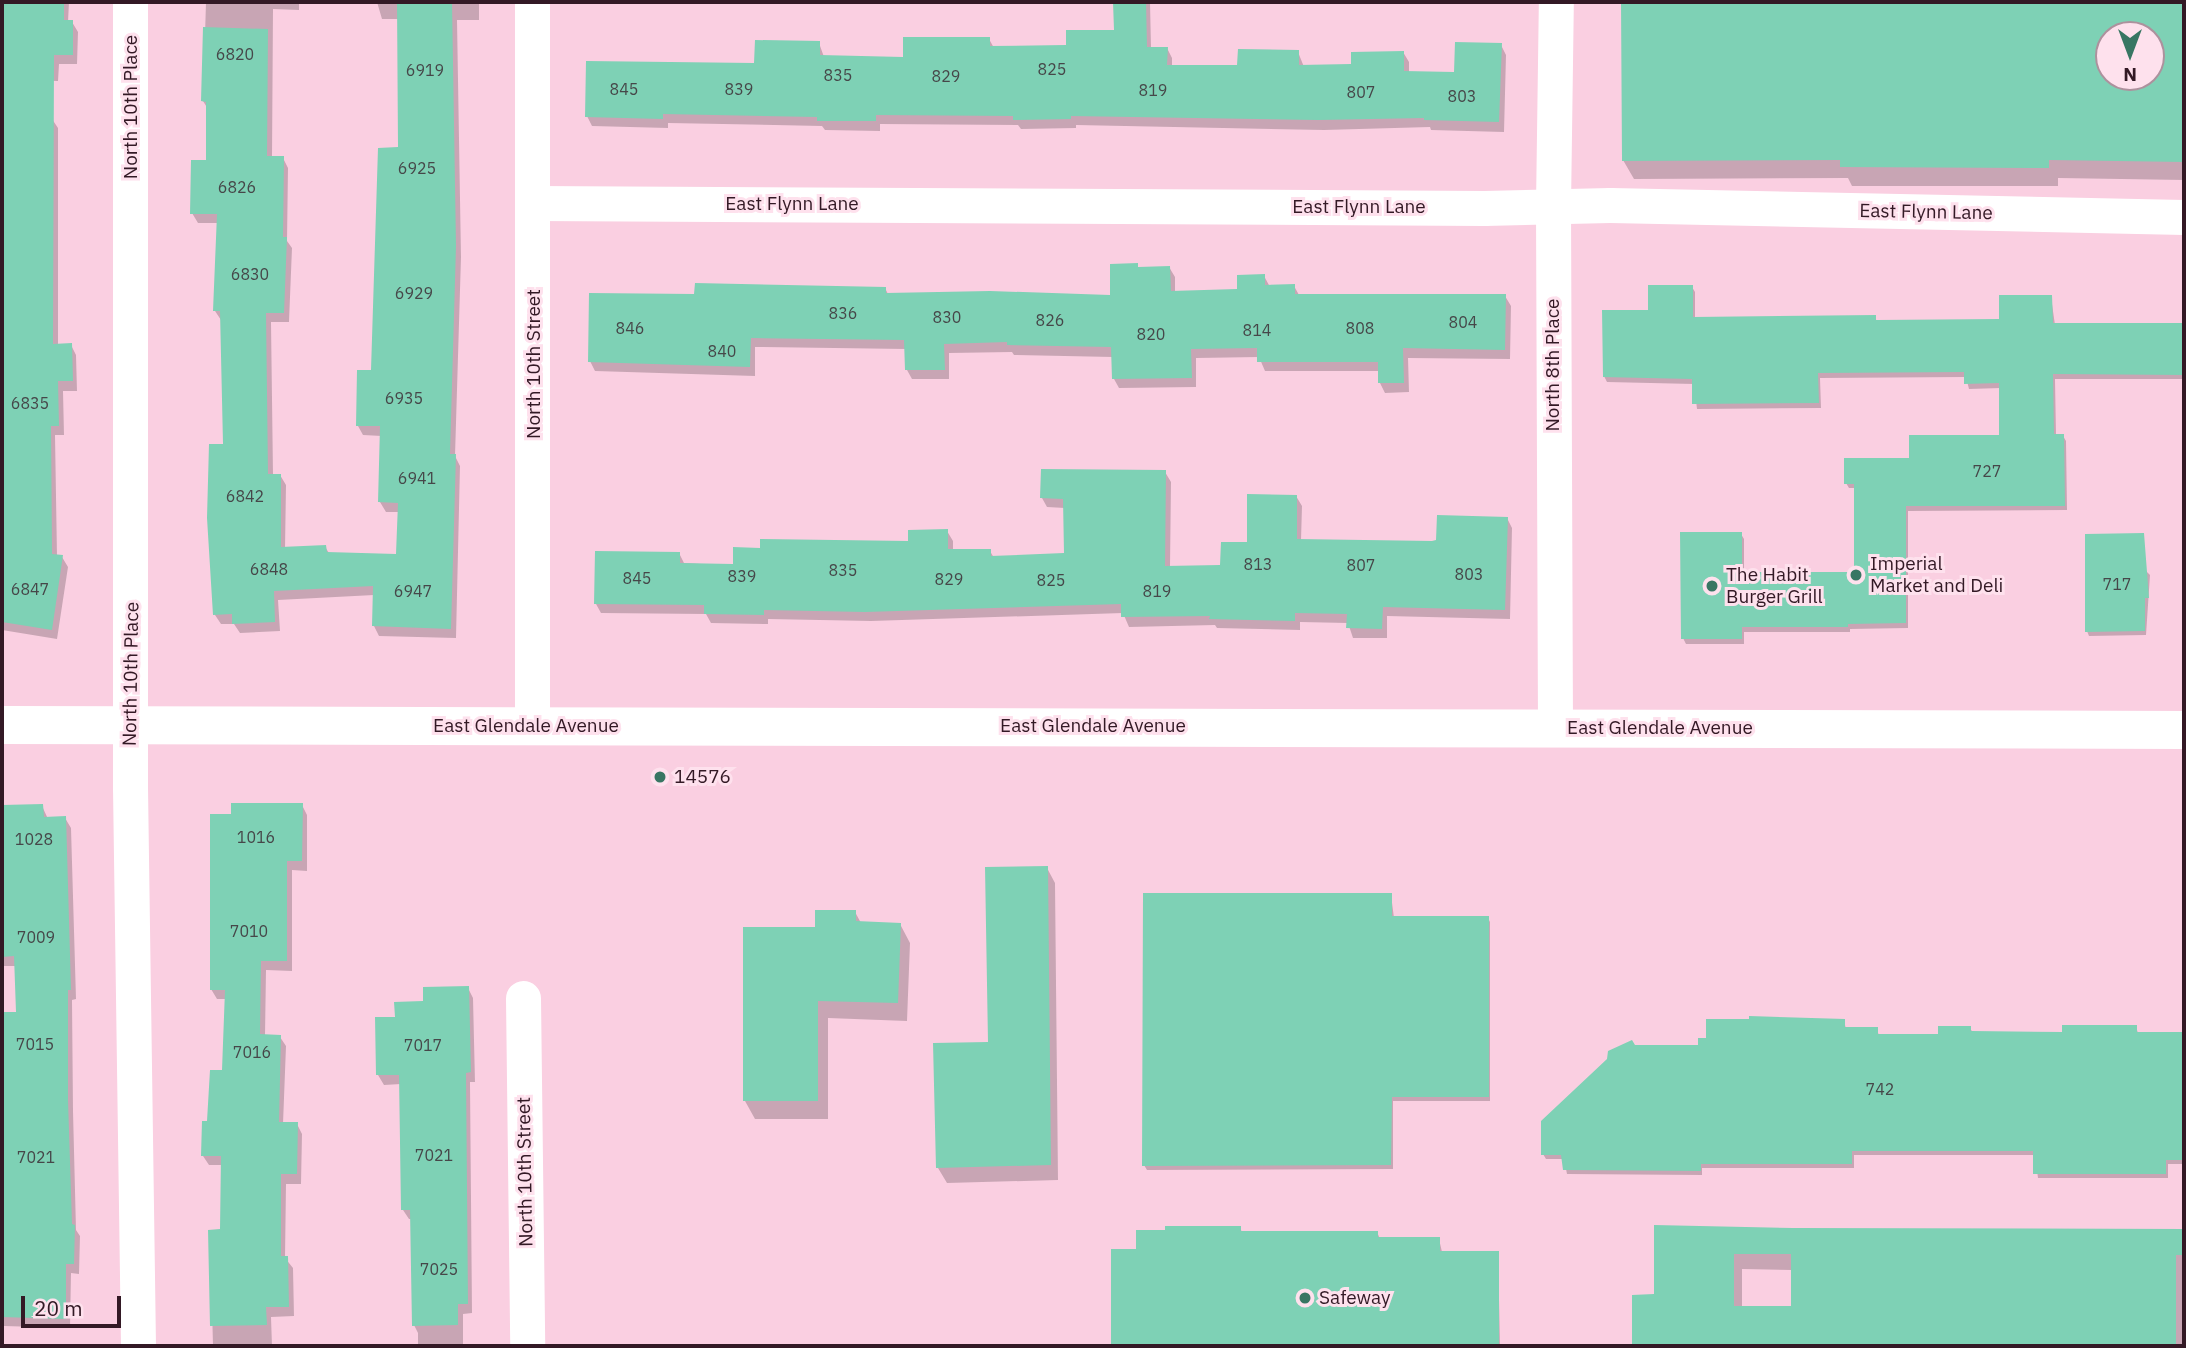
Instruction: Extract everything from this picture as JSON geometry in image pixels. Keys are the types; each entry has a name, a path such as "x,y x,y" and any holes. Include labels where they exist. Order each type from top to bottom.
{"main road":[{"name":"East Glendale Avenue","path":"2,725 2184,730"}],"street":[{"name":"North 10th Place","path":"130,2 131,725 138,1346"},
{"name":"North 10th Street","path":"532,2 533,726"},
{"name":"North 8th Place","path":"1555,727 1553,206 1556,2"},
{"name":"East Flynn Lane","path":"533,203 1553,206 2184,217"},
{"name":"North 10th Street","path":"523,998 527,1346"}],"building":[{"path":"2,2 64,2 64,20 73,20 73,55 54,55 53,344 72,343 73,381 58,381 59,426 51,426 52,554 63,555 52,630 2,622"},
{"path":"397,2 452,2 456,246 450,454 456,454 451,629 372,626 373,586 274,591 275,622 232,624 232,614 213,615 207,518 209,444 223,444 220,311 213,311 217,214 190,214 191,160 206,160 206,102 201,101 203,27 268,29 267,156 284,156 283,237 287,237 284,313 266,313 268,474 281,474 281,547 326,545 327,552 396,554 398,503 378,502 380,426 356,426 357,370 371,370 378,148 398,147"},
{"path":"1113,2 1146,2 1147,47 1168,47 1167,65 1237,65 1238,49 1299,50 1299,65 1351,64 1351,52 1404,51 1404,71 1454,72 1455,42 1502,43 1499,122 1424,118 1318,120 1071,116 1071,119 1013,120 1013,116 876,115 876,121 663,114 663,119 585,117 586,61 754,63 755,40 820,41 820,55 903,57 903,37 990,37 990,46 1066,45 1066,30 1114,30"},
{"path":"1621,2 2184,2 2184,162 2049,160 2049,168 1840,167 1840,160 1622,161"},
{"path":"1138,263 1138,267 1170,266 1171,291 1237,289 1237,275 1265,274 1265,285 1295,284 1295,294 1506,294 1505,350 1403,348 1404,383 1378,383 1378,362 1257,362 1257,348 1191,349 1192,378 1112,379 1111,347 1007,345 1007,342 944,344 945,370 905,370 904,340 751,338 750,367 588,362 589,293 694,294 695,283 886,287 886,293 990,291 1110,295 1110,264"},
{"path":"1648,285 1693,285 1693,317 1876,315 1876,320 1999,319 1999,295 2052,295 2053,323 2184,323 2184,375 2053,374 2054,434 2064,434 2065,506 1906,506 1906,623 1848,624 1848,627 1742,627 1742,639 1681,639 1680,532 1742,532 1742,572 1854,572 1854,484 1844,484 1844,458 1909,458 1909,435 1999,435 1999,383 1964,384 1964,372 1818,373 1819,403 1692,404 1692,379 1603,377 1602,310 1648,310"},
{"path":"1041,469 1166,470 1165,566 1220,565 1221,542 1247,542 1247,494 1297,495 1297,539 1432,541 1436,540 1437,515 1508,517 1505,610 1383,607 1382,629 1346,628 1347,614 1295,613 1295,621 1209,619 1210,616 1121,617 1121,604 865,612 764,610 764,615 704,614 704,605 594,604 595,551 680,552 680,563 733,564 733,547 760,548 760,539 908,541 908,530 948,529 948,549 991,549 991,556 1064,553 1063,499 1040,498"},
{"path":"2144,533 2149,598 2145,598 2145,631 2085,632 2085,534"},
{"path":"231,803 303,803 302,861 287,861 287,961 261,961 260,1034 281,1035 279,1122 298,1122 297,1174 281,1174 281,1256 288,1256 289,1307 266,1307 267,1325 210,1326 208,1230 220,1229 221,1156 201,1156 202,1121 207,1121 210,1070 222,1070 225,990 210,990 210,814 231,814"},
{"path":"43,804 44,817 66,816 71,990 68,990 68,1100 72,1224 75,1225 74,1264 66,1264 66,1319 2,1317 2,1012 16,1012 14,956 2,957 2,805"},
{"path":"1048,866 1051,1165 936,1168 933,1043 988,1042 985,867"},
{"path":"1143,893 1392,893 1392,916 1489,916 1489,1097 1392,1097 1391,1165 1142,1166"},
{"path":"815,910 856,910 856,921 901,923 898,1003 818,1001 818,1101 743,1101 743,927 815,927"},
{"path":"469,986 471,1072 466,1073 468,1304 458,1304 458,1325 412,1326 410,1210 401,1210 399,1075 376,1075 375,1017 395,1017 394,1002 423,1001 423,987"},
{"path":"1749,1016 1845,1019 1845,1027 1878,1027 1878,1034 1938,1034 1938,1026 1971,1026 1971,1031 2062,1032 2062,1025 2137,1025 2137,1032 2184,1032 2184,1160 2166,1160 2166,1174 2033,1174 2033,1151 1852,1151 1852,1164 1701,1164 1701,1171 1563,1170 1561,1155 1541,1155 1541,1121 1607,1059 1608,1051 1632,1040 1635,1045 1698,1045 1698,1038 1706,1038 1706,1019 1749,1019"},
{"path":"1654,1225 2184,1229 2184,1255 2176,1255 2176,1346 1632,1346 1632,1295 1654,1294","holes":["1734,1254 1791,1254 1791,1306 1734,1306"]},
{"name":"Safeway","path":"1165,1226 1241,1226 1241,1231 1378,1231 1378,1237 1440,1237 1440,1251 1499,1251 1499,1346 1111,1346 1111,1249 1136,1249 1136,1230 1165,1230"}],"place":[{"name":"Imperial Market and Deli","path":"1856,575"},
{"name":"The Habit Burger Grill","path":"1712,586"},
{"name":"14576","path":"660,777"},
{"name":"Safeway","path":"1305,1298"}]}
